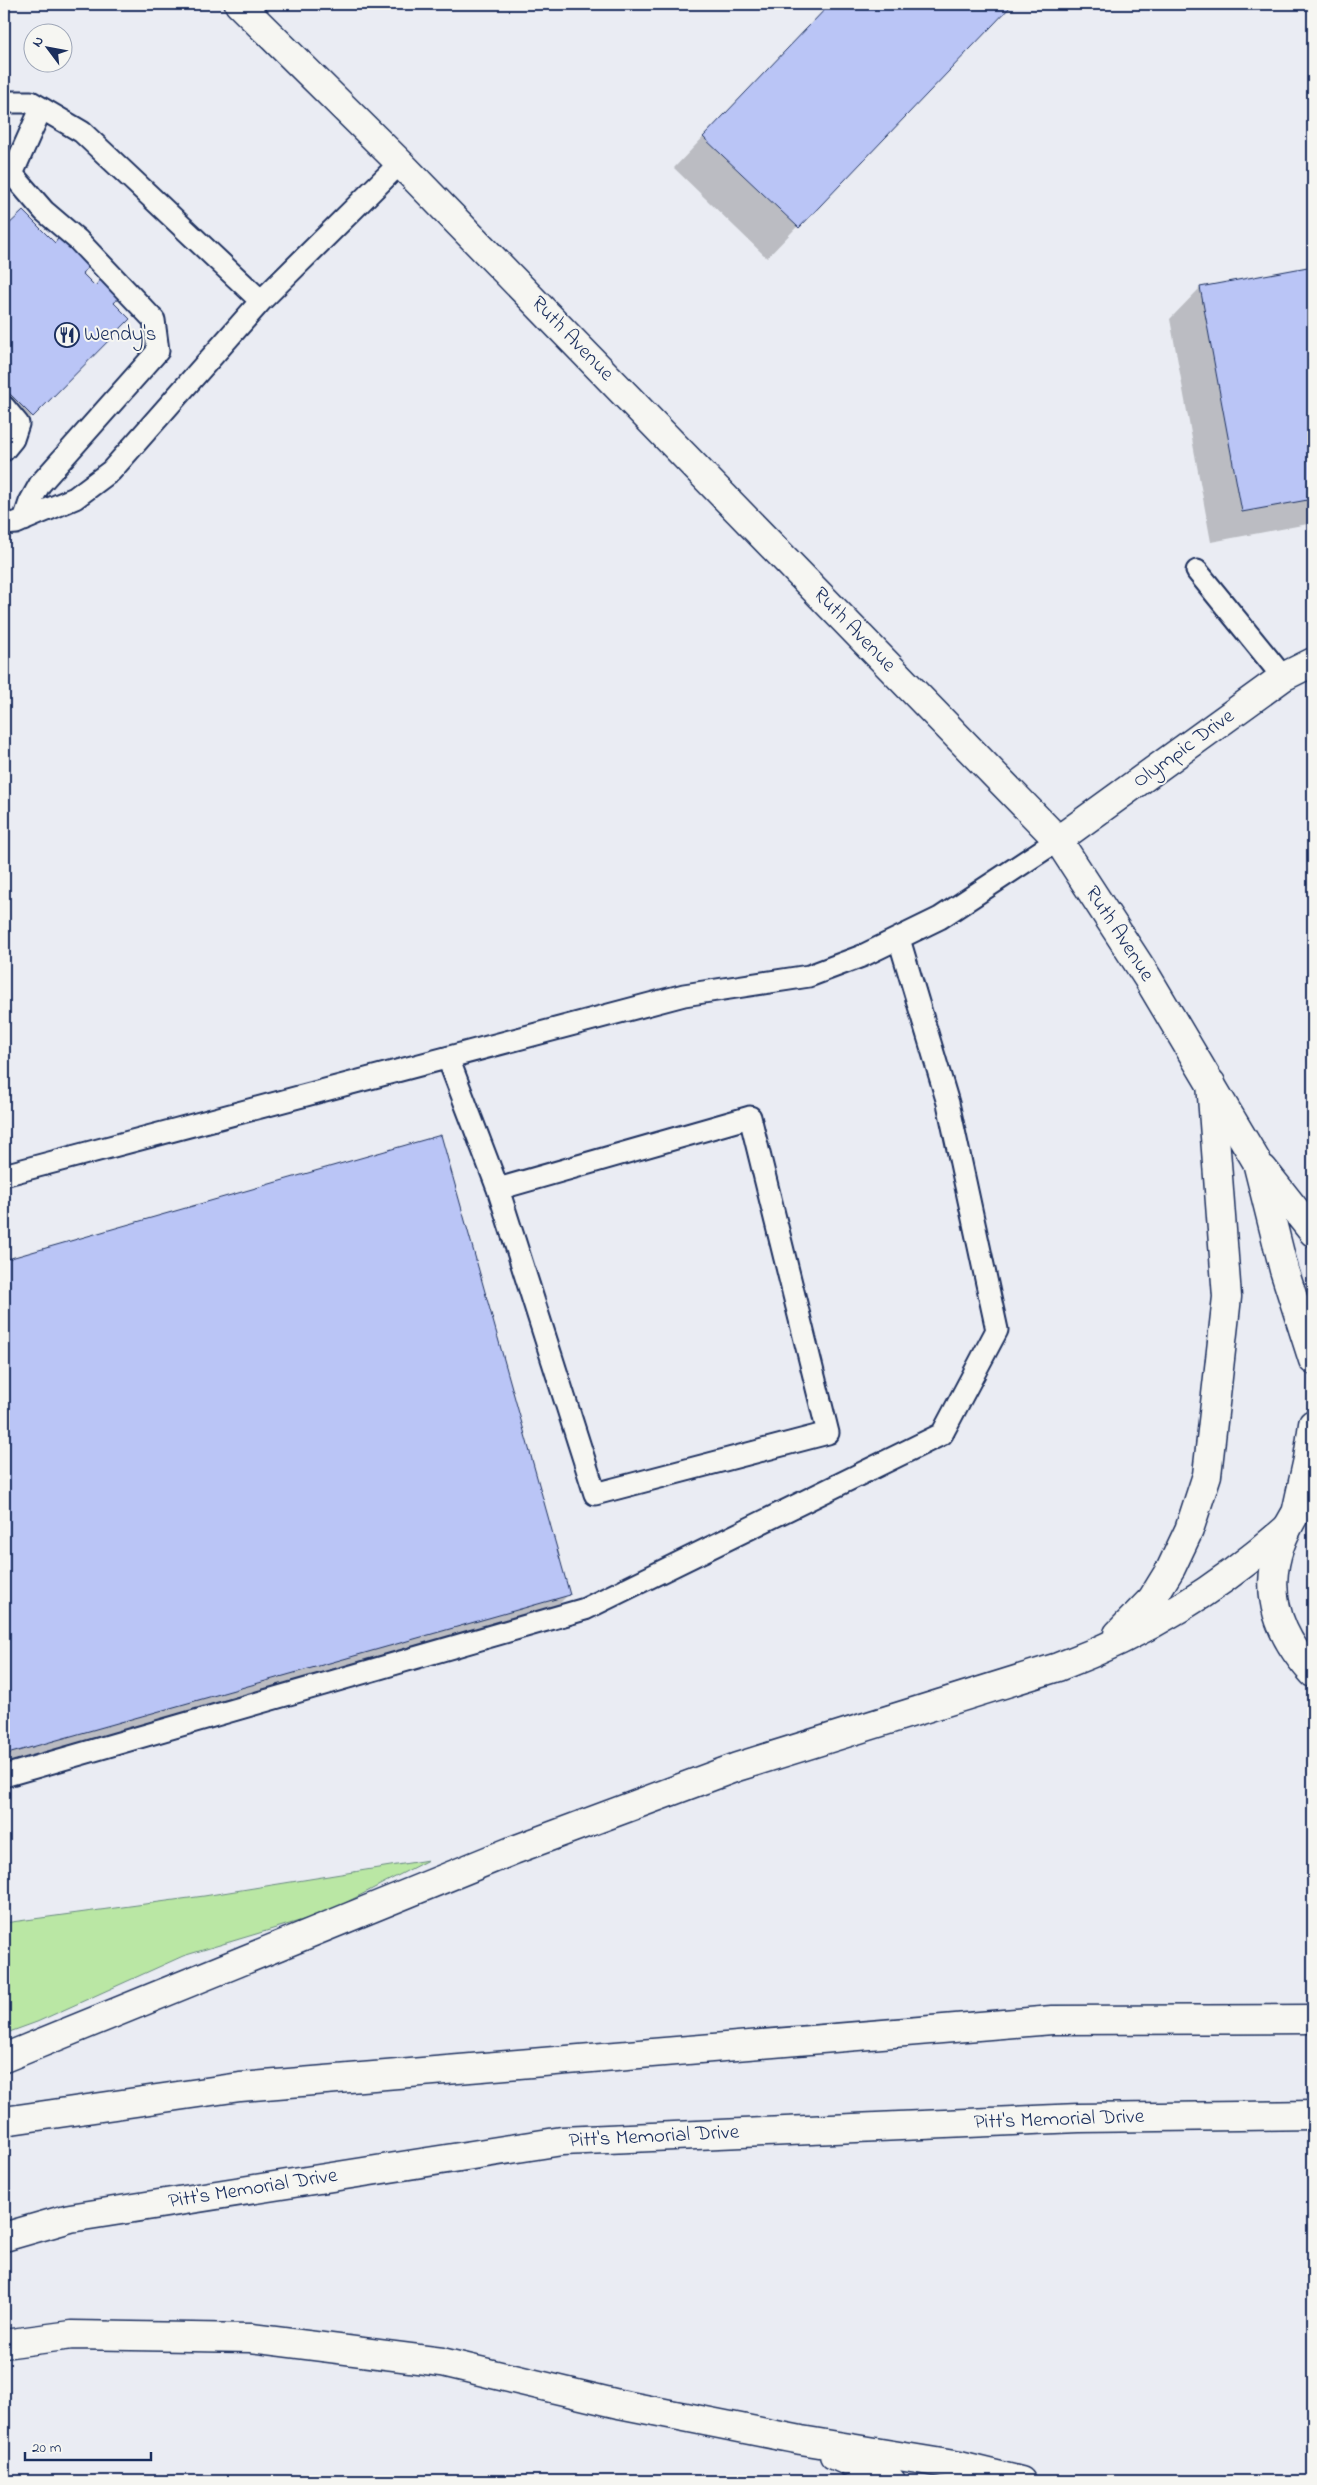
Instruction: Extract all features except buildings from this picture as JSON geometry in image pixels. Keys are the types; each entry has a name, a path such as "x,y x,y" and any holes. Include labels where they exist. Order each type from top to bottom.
{"main road":[{"name":"Ruth Avenue","path":"238,4 400,163 1058,840 1147,977 1257,1162 1284,1270 1313,1360"},
{"name":"Olympic Drive","path":"1058,840 1283,676 1313,662"},
{"path":"1101,1651 1152,1599 1171,1568 1189,1530 1207,1475 1226,1297 1211,1083"},
{"path":"1257,1162 1313,1232"},
{"path":"1313,1424 1299,1509 1275,1560 1272,1584 1276,1610 1283,1630 1304,1663 1313,1687"},
{"path":"4,2058 514,1850 737,1767 1058,1667 1101,1651 1169,1616 1208,1591 1253,1557 1299,1509"},
{"path":"4,2121 240,2087 1042,2021 1313,2019"},
{"name":"Pitt's Memorial Drive","path":"4,2237 70,2218 562,2141 1079,2118 1313,2115"},
{"path":"4,2344 72,2335 260,2340 442,2362 619,2404 801,2440 960,2466 1021,2481"},
{"path":"801,2440 891,2481"}],"lane":[{"path":"4,102 31,102 82,132 260,301"},
{"path":"24,520 30,502 40,484 158,351 154,320 78,240 44,212 12,174 41,109"},
{"path":"4,524 16,524 75,498 111,471 260,301 400,163"},
{"path":"4,407 18,424 8,444"},
{"path":"1197,571 1283,676"},
{"path":"4,1176 684,995 809,976 862,956 948,913 1058,840"},
{"path":"4,1776 585,1609 942,1434 997,1330 948,1103 899,939"},
{"path":"448,1058 498,1189 595,1494 828,1433 750,1117 498,1189"}],"green space":[{"path":"428,1860 326,1913 183,1956 37,2022 4,2034 4,1923 204,1896"}],"place":[{"name":"Wendy's","path":"67,335"}]}
